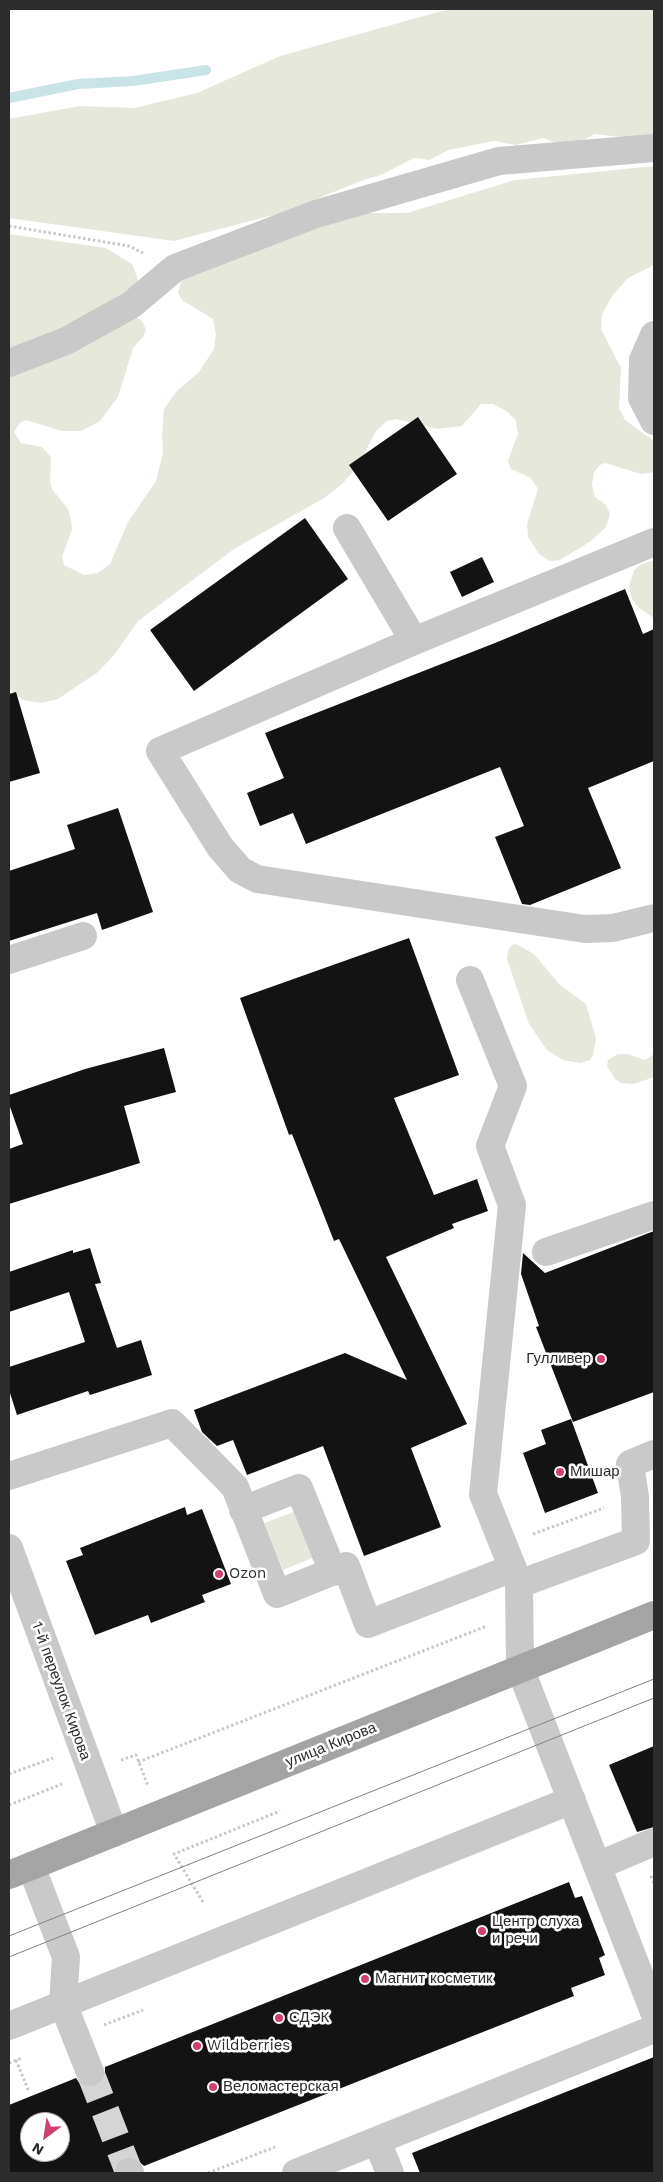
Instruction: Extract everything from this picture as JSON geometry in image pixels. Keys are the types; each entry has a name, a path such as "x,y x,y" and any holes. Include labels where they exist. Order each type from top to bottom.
{"main road":[{"name":"улица Кирова","path":"20,1870 654,1615"}],"street":[{"path":"9,363 66,341 131,305 175,268 316,214 499,161 654,148"},
{"path":"654,335 643,360 642,398 654,421"},
{"path":"347,528 414,641"},
{"path":"654,542 414,641 160,751 220,847 240,870 257,879 585,928 613,928 654,918"},
{"path":"9,960 83,936"},
{"path":"470,980 513,1086 490,1146 512,1206 483,1494 512,1565 519,1614 520,1668 654,2012"},
{"path":"546,1252 654,1215"},
{"path":"9,1476 172,1423 235,1487 277,1594 346,1566 368,1624 512,1565 636,1541 635,1497 630,1464 654,1454"},
{"path":"243,1510 299,1488 333,1572"},
{"name":"1-й переулок Кирова","path":"9,1548 114,1833"},
{"path":"9,2026 572,1800"},
{"path":"597,1866 654,1842"},
{"path":"20,1870 66,1957 63,2004 90,2072"},
{"path":"296,2173 654,2030"},
{"path":"377,2141 390,2173"}],"path":[{"path":"9,226 129,246 175,268"},
{"path":"512,1565 635,1497"},
{"path":"138,1762 519,1614"},
{"path":"9,1774 82,1747"},
{"path":"203,1902 174,1854 280,1811"},
{"path":"16,2060 28,2092"},
{"path":"208,2173 282,2144"}],"shaded area":[{"path":"449,9 654,9 654,137 638,139 595,134 579,142 554,142 543,138 516,145 494,141 449,150 429,160 414,158 381,175 363,180 285,212 174,241 9,218 9,119 80,106 134,108 197,93 280,56"},
{"path":"654,166 654,265 628,278 612,296 602,315 601,329 621,368 619,408 625,420 654,441 654,472 641,474 605,463 600,465 594,472 592,485 595,497 606,505 610,514 606,527 591,541 560,560 550,561 539,554 528,537 527,524 538,489 531,478 511,469 508,461 518,434 516,421 508,412 493,404 481,404 462,426 437,429 396,419 387,421 376,431 358,466 342,484 324,498 234,549 138,621 114,655 98,672 58,699 41,703 23,700 9,689 9,373 131,319 137,318 142,321 146,330 143,337 133,348 118,397 100,421 81,431 62,431 26,420 20,423 14,432 21,443 42,447 51,457 50,481 52,489 68,509 71,520 72,530 62,557 64,565 84,575 98,573 110,564 128,522 156,481 163,453 164,409 176,392 199,372 214,349 216,334 213,319 182,300 178,293 181,282 188,274 360,213 407,213 515,180"},
{"path":"9,234 106,248 132,264 139,282 127,299 9,352"},
{"path":"654,560 654,618 639,608 632,599 629,586 634,570 642,564"},
{"path":"516,944 534,954 559,984 586,1004 596,1038 593,1055 590,1060 580,1063 563,1060 547,1050 529,1024 507,959 508,950 512,945"},
{"path":"618,1054 628,1054 645,1060 654,1054 654,1077 634,1084 621,1083 615,1079 607,1066 608,1060"},
{"path":"294,1512 312,1558 283,1570 264,1523"}],"building":[{"path":"418,417 457,474 388,521 349,465"},
{"path":"305,518 348,579 194,691 150,630"},
{"path":"482,557 494,582 462,597 450,572"},
{"path":"625,589 643,634 654,629 654,761 588,788 621,868 530,905 522,904 495,837 524,826 500,767 306,844 293,813 260,826 247,793 284,778 265,733 495,643"},
{"path":"16,692 40,773 9,782 9,694"},
{"path":"118,808 153,912 102,930 97,913 9,941 9,871 75,849 67,825"},
{"path":"409,938 459,1075 394,1098 434,1195 477,1179 488,1211 452,1224 454,1228 386,1257 467,1424 411,1448 441,1527 364,1556 323,1446 247,1475 233,1440 217,1446 202,1432 194,1410 345,1353 407,1380 339,1239 334,1241 292,1134 289,1135 240,998"},
{"path":"164,1048 176,1092 124,1106 140,1163 9,1204 9,1149 23,1144 9,1104 9,1095 85,1069"},
{"name":"Гулливер","path":"654,1231 654,1392 573,1422 536,1327 539,1326 521,1274 523,1253 545,1273"},
{"path":"90,1248 101,1283 95,1284 117,1348 141,1340 152,1375 90,1395 88,1391 17,1415 9,1390 9,1367 85,1342 69,1292 9,1312 9,1272 73,1250 73,1253"},
{"name":"Мишар","path":"571,1419 598,1493 545,1513 523,1453 546,1444 541,1430"},
{"path":"185,1507 187,1515 202,1509 231,1584 202,1595 205,1602 151,1623 148,1615 95,1635 66,1561 83,1555 80,1548"},
{"path":"654,1746 654,1827 637,1832 609,1765"},
{"path":"569,1882 575,1898 582,1896 605,1955 599,1958 605,1975 571,1988 574,1996 144,2166 134,2157 125,2157 118,2161 114,2173 9,2173 9,2105 76,2078 80,2084 87,2087 96,2086 102,2082 105,2075 105,2067"},
{"path":"654,2057 654,2173 420,2173 412,2153"}],"waterway":[{"path":"9,98 78,84 133,81 206,70"}],"tunnel":[{"path":"90,2072 129,2172"}],"tram line":[{"path":"9,1936 654,1679"},
{"path":"9,1957 654,1698"}],"place":[{"name":"Гулливер","path":"601,1359"},
{"name":"Мишар","path":"560,1472"},
{"name":"Ozon","path":"219,1574"},
{"name":"Центр слуха и речи","path":"482,1931"},
{"name":"Магнит косметик","path":"365,1979"},
{"name":"СДЭК","path":"279,2018"},
{"name":"Wildberries","path":"197,2046"},
{"name":"Веломастерская","path":"213,2087"}]}
